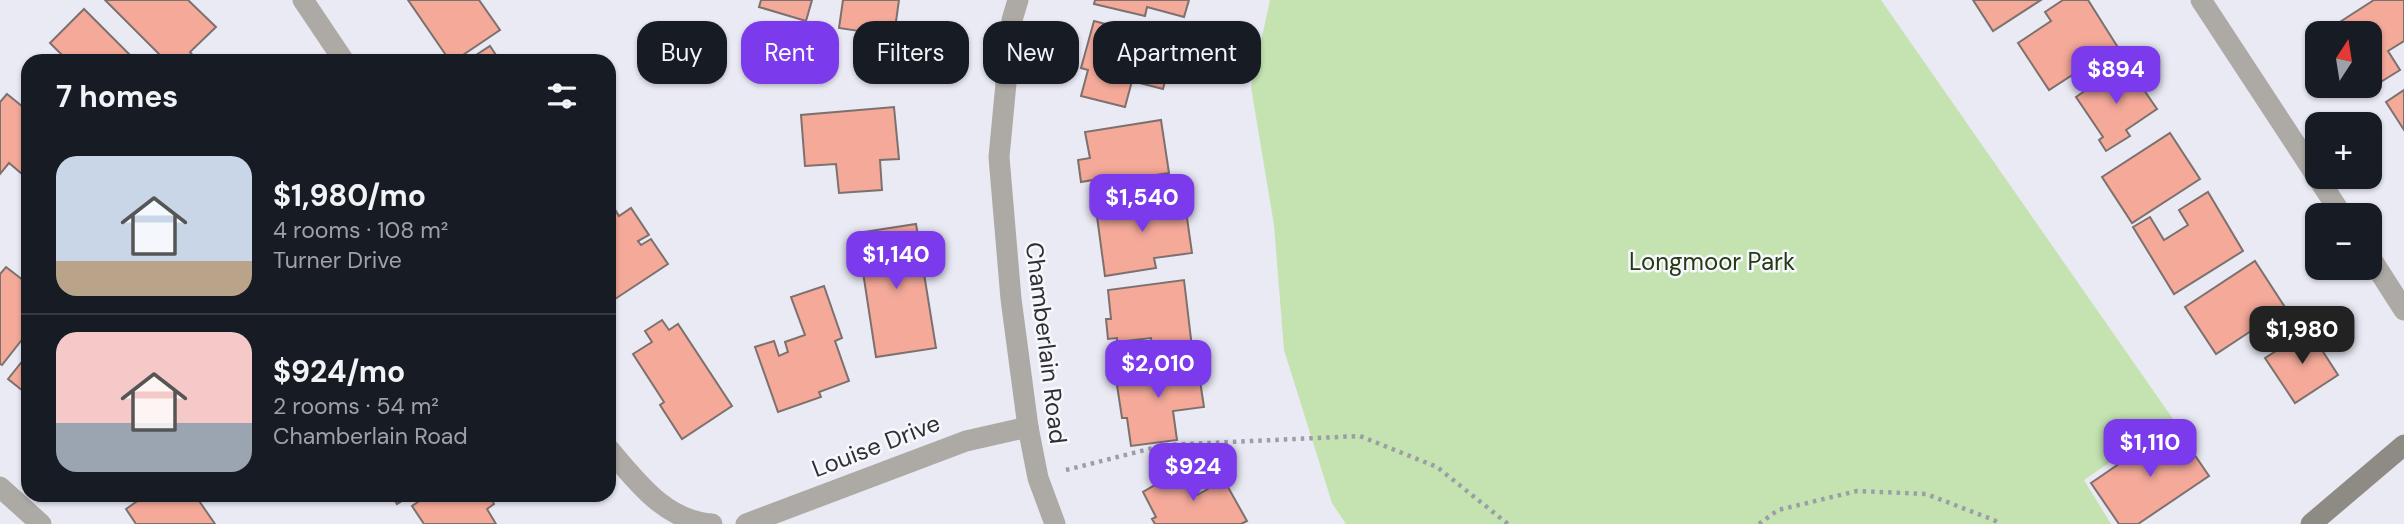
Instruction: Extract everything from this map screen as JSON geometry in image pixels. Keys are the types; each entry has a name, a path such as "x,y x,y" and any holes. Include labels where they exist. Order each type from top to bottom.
{"street":[{"path":"303,0 339,54"},
{"name":"Chamberlain Road","path":"1018,0 1012,20 999,157 1011,299 1028,427 1038,478 1055,524"},
{"path":"2201,0 2334,203"},
{"path":"2382,276 2404,310"},
{"name":"Louise Drive","path":"746,524 965,441 1028,427"},
{"path":"2311,524 2404,445"},
{"path":"616,457 646,493 692,523 712,524"},
{"path":"0,487 41,524"}],"path":[{"path":"1038,478 1165,445 1360,436 1437,467 1508,524"},
{"path":"1759,524 1778,510 1857,491 1926,494 1994,520 1998,524"}],"green space":[{"name":"Longmoor Park","path":"1270,0 1881,0 2173,419 2084,480 2111,524 1346,524 1332,503 1284,350 1274,225 1251,87 1252,84 1261,84 1261,41"}],"building":[{"path":"105,0 188,0 216,27 190,52 192,54 159,54"},
{"path":"408,0 479,0 500,30 464,54 445,54"},
{"path":"761,0 812,0 806,21 759,7"},
{"path":"843,0 899,0 896,21 853,21 853,30 839,28"},
{"path":"1095,0 1189,0 1184,17 1147,7 1145,16 1094,4"},
{"path":"1973,0 2041,0 1993,31"},
{"path":"2063,0 2088,0 2117,46 2049,90 2018,43 2051,21 2045,12"},
{"path":"2374,0 2404,0 2404,41 2388,51 2400,70 2382,81 2382,21 2341,21"},
{"path":"84,9 129,54 61,54 50,43"},
{"path":"1093,25 1093,84 1131,84 1125,107 1081,96 1088,70 1081,68"},
{"path":"490,46 495,54 478,54"},
{"path":"2128,67 2157,109 2126,130 2130,136 2106,151 2099,140 2103,137 2076,97 2118,68 2121,72"},
{"path":"1144,84 1164,84 1163,89"},
{"path":"2404,90 2404,130 2386,102"},
{"path":"7,94 21,105 21,173 9,163 0,174 0,102"},
{"path":"894,107 899,159 880,160 882,190 839,193 836,164 805,166 801,115"},
{"path":"1161,120 1169,173 1093,184 1093,180 1081,182 1078,160 1090,158 1085,132"},
{"path":"2170,133 2200,179 2132,223 2102,177"},
{"path":"2208,192 2243,251 2174,294 2133,227 2150,217 2164,240 2188,225 2179,210"},
{"path":"1184,197 1192,253 1154,258 1156,268 1105,276 1096,209"},
{"path":"631,208 649,235 638,241 641,245 651,239 668,264 616,298 616,211 619,216"},
{"path":"916,224 936,348 876,357 857,233"},
{"path":"2255,261 2290,315 2256,338 2251,331 2216,354 2185,307"},
{"path":"6,267 21,279 21,341 2,365 0,364 0,274"},
{"path":"1184,280 1193,356 1154,361 1151,338 1117,342 1117,338 1108,339 1106,319 1111,319 1108,290"},
{"path":"824,286 842,338 835,341 849,381 819,392 821,397 778,412 755,347 774,341 779,356 788,352 785,342 805,335 791,297"},
{"path":"662,320 669,330 678,324 732,406 682,439 660,405 664,402 633,354 652,342 645,331"},
{"path":"2309,330 2338,375 2295,403 2265,358"},
{"path":"1197,361 1204,407 1173,411 1177,440 1131,446 1127,418 1122,418 1115,372"},
{"path":"21,363 21,389 8,379"},
{"path":"2175,426 2209,476 2138,524 2119,524 2091,483"},
{"path":"1183,469 1197,495 1224,480 1247,521 1241,524 1155,524 1152,519 1156,517 1143,492"},
{"path":"136,502 200,502 215,524 136,524 126,509"},
{"path":"418,502 493,502 494,504 487,509 496,524 424,524 412,506"}]}
